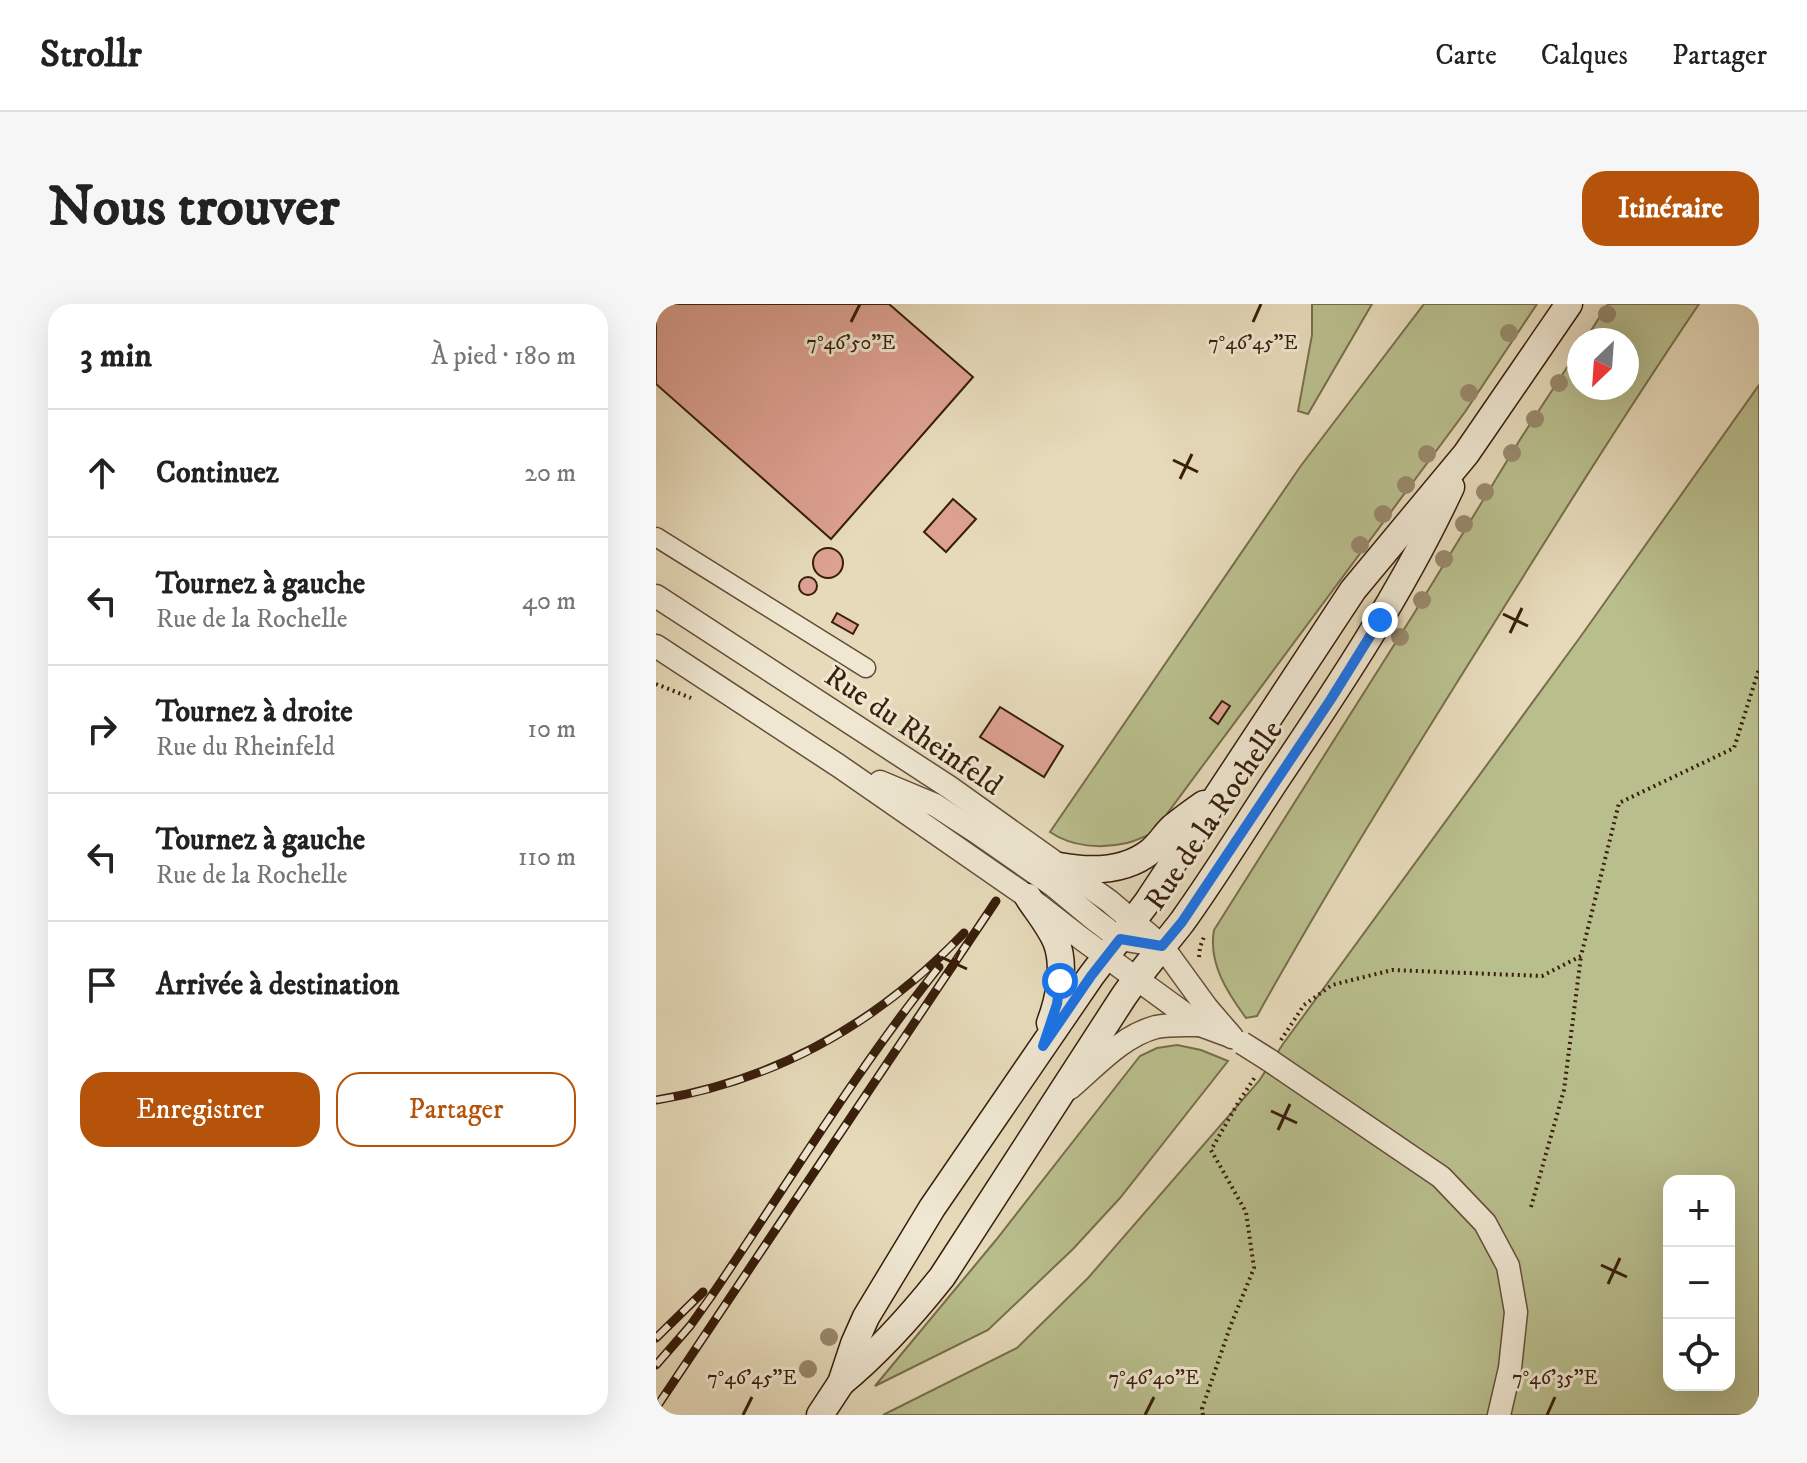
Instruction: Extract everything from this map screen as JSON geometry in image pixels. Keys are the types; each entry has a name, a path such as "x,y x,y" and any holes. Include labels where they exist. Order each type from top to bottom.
{"main road":[{"name":"Rue de la Rochelle","path":"820,1415 841,1383 854,1344 885,1284 932,1208 1120,939 1353,590 1466,454 1569,304"},
{"name":"Rue de la Rochelle","path":"841,1383 912,1315 942,1277 1136,977 1182,922 1380,620 1433,526 1466,454"},
{"path":"1059,866 1106,870 1135,861 1220,792"},
{"path":"1028,897 1056,941 1059,954 1057,1004 1043,1046"}],"street":[{"name":"Rue du Rheinfeld","path":"656,537 866,668"},
{"name":"Rue du Rheinfeld","path":"656,596 949,787 1059,866 1120,939 1136,977 1200,1025"},
{"name":"Rue du Rheinfeld","path":"657,648 839,766 1028,897 1120,939"},
{"name":"Rue du Rheinfeld","path":"839,766 935,805 1046,880 1120,939"},
{"path":"1120,939 1162,946 1207,1008 1237,1040"},
{"path":"1057,1100 1116,1048 1143,1032 1166,1026 1200,1025 1270,1056 1441,1177 1485,1223 1508,1266 1516,1312 1510,1368 1499,1415"}],"path":[{"path":"1531,1207 1564,1090 1581,956 1619,803 1734,748 1759,669"},
{"path":"1203,1415 1202,1409 1221,1354 1254,1268 1246,1212 1211,1150 1238,1103 1304,1005 1332,985 1392,970 1542,976 1581,956"}],"green space":[{"path":"1312,304 1372,304 1308,414 1298,411 1312,335"},
{"path":"1424,304 1537,304 1465,412 1152,834 1127,843 1097,846 1077,844 1050,832 1300,467"},
{"path":"1608,304 1699,304 1639,395 1639,328 1593,328"},
{"path":"1567,367 1567,400 1636,400 1420,742 1257,1016 1246,1018 1216,965 1214,930"},
{"path":"1759,385 1759,1415 883,1415 1017,1348 1088,1278 1259,1081 1581,636"},
{"path":"1177,1045 1201,1050 1228,1061 1120,1198 1073,1249 988,1330 875,1386 996,1240 1140,1056 1157,1048"}],"building":[{"path":"656,304 889,304 973,377 831,539 656,384"},
{"path":"953,499 976,519 946,552 924,532"},
{"path":"828,548 839,552 843,563 839,574 828,578 817,574 813,563 817,552"},
{"path":"808,577 817,586 808,595 799,586"},
{"path":"837,613 858,625 853,634 832,622"},
{"path":"1222,701 1230,706 1218,724 1210,718"},
{"path":"1000,707 1063,746 1044,777 980,737"}],"railway":[{"path":"656,1408 996,901"},
{"path":"656,1100 744,1078 824,1042 862,1020 897,994 964,933"},
{"path":"656,1365 710,1298 850,1088 939,967"},
{"path":"656,1338 703,1292"}],"route":[{"path":"1060,981 1057,1004 1043,1046 1120,939 1162,946 1182,922 1380,620"}]}
